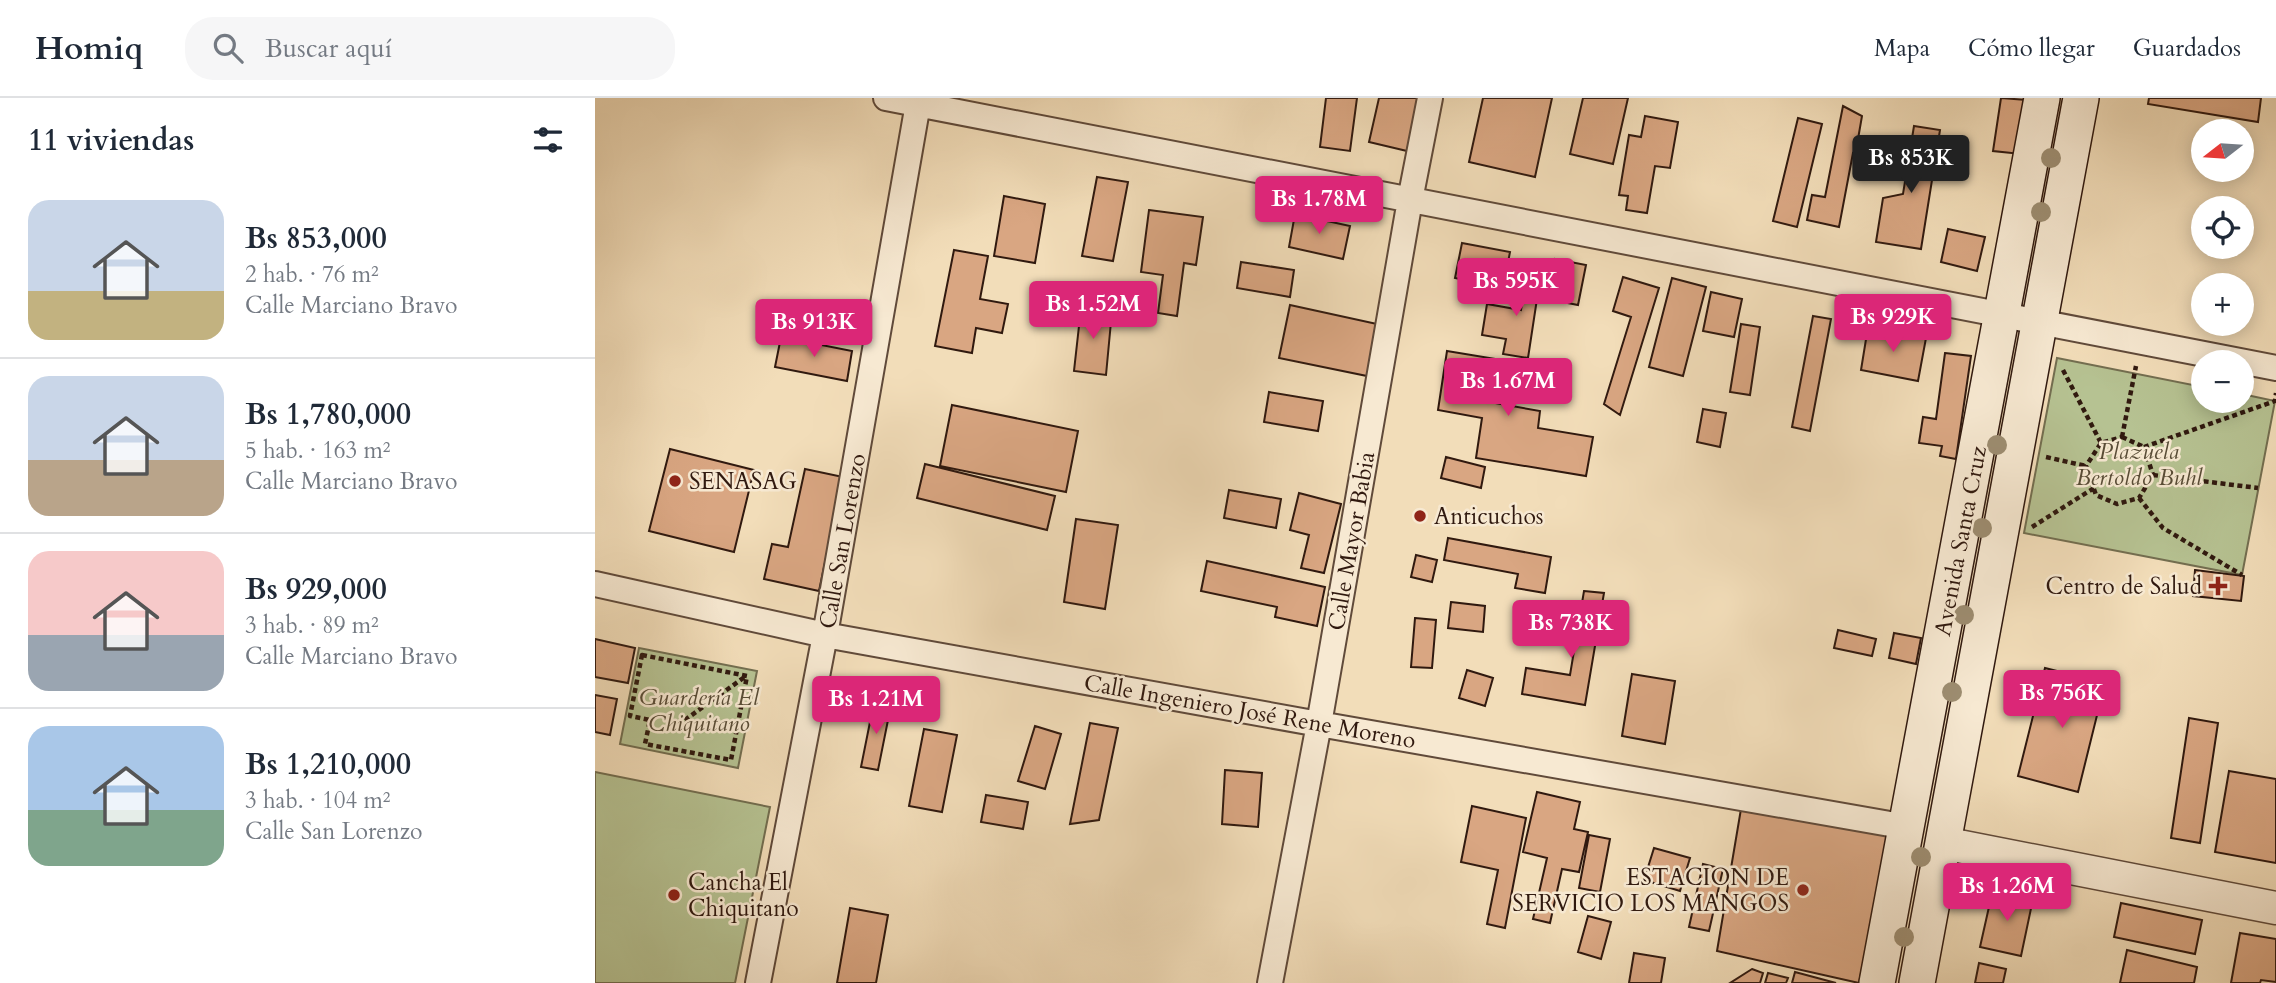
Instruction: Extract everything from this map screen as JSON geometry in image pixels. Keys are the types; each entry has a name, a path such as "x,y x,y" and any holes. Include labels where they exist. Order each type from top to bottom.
{"main road":[{"name":"Avenida Santa Cruz","path":"1877,983 2042,98"},
{"name":"Avenida Santa Cruz","path":"1917,983 2081,98"}],"street":[{"path":"886,98 918,101 1410,200 2276,368"},
{"name":"Calle Mayor Babia","path":"1270,983 1319,724 1430,98"},
{"name":"Calle San Lorenzo","path":"758,983 825,635 918,101"},
{"name":"Calle Ingeniero José Rene Moreno","path":"595,584 825,635 1907,827"},
{"path":"1943,843 2276,908"}],"path":[{"path":"2039,322 2101,443"},
{"path":"2122,437 2139,341"},
{"path":"2086,466 2101,443 2122,437 2144,447 2275,401 2276,393"},
{"path":"2086,466 2096,495 2117,504 2139,498 2153,475 2144,447"},
{"path":"2016,449 2086,466"},
{"path":"2153,475 2258,488"},
{"path":"1997,551 2094,488"},
{"path":"2139,498 2163,528 2242,575"},
{"path":"642,655 747,676 731,760 645,744 650,720 631,716 642,655"},
{"path":"671,730 747,676"}],"green space":[{"name":"Plazuela Bertoldo Buhl","path":"2057,358 2191,385 2191,413 2254,413 2254,397 2275,401 2242,575 2024,533"},
{"name":"Guardería El Chiquitano","path":"639,648 757,671 738,768 620,744"},
{"name":"Cancha El Chiquitano","path":"595,772 770,807 735,983 595,983"}],"building":[{"path":"1326,98 1357,98 1350,151 1320,147"},
{"path":"1379,98 1419,98 1407,151 1369,142"},
{"path":"1483,98 1552,98 1535,177 1469,162"},
{"path":"1583,98 1628,98 1613,164 1570,154"},
{"path":"2001,98 2027,100 2021,154 1993,151"},
{"path":"2149,98 2261,98 2258,122 2254,119 2148,104"},
{"path":"1843,106 1862,116 1858,139 1871,141 1868,156 1853,153 1839,227 1807,220 1812,195 1825,197"},
{"path":"1645,116 1678,122 1670,168 1655,166 1647,213 1626,210 1628,196 1619,195 1629,135 1641,137"},
{"path":"1798,118 1822,124 1797,227 1773,221"},
{"path":"1914,126 1940,130 1921,249 1876,242 1883,198 1903,194"},
{"path":"1097,177 1128,182 1113,261 1082,256"},
{"path":"1004,196 1045,204 1035,263 994,256"},
{"path":"1149,210 1203,217 1196,265 1184,263 1177,316 1158,313 1163,275 1141,272"},
{"path":"1295,214 1350,226 1343,259 1289,247"},
{"path":"1948,229 1985,237 1977,271 1941,262"},
{"path":"1462,243 1510,252 1503,288 1455,278"},
{"path":"954,250 988,256 980,299 1008,304 1002,333 976,328 972,353 935,346"},
{"path":"1555,259 1586,265 1578,305 1547,299"},
{"path":"1241,262 1294,270 1290,297 1237,288"},
{"path":"1529,264 1542,266 1528,358 1503,354 1506,339 1482,335 1487,304 1521,310"},
{"path":"1623,277 1659,288 1620,415 1604,404 1631,317 1613,311"},
{"path":"1672,278 1706,287 1683,376 1649,367"},
{"path":"1711,292 1742,299 1734,337 1703,331"},
{"path":"1290,305 1377,324 1367,376 1279,358"},
{"path":"1081,308 1112,311 1106,375 1074,371"},
{"path":"1813,316 1831,319 1810,431 1792,427"},
{"path":"1741,324 1760,327 1750,395 1730,392"},
{"path":"1868,327 1926,338 1918,381 1861,370"},
{"path":"781,337 852,351 847,381 775,367"},
{"path":"1447,351 1520,363 1514,396 1469,389 1467,398 1540,411 1538,428 1593,437 1586,476 1476,458 1482,418 1438,410"},
{"path":"1945,353 1971,356 1956,459 1940,456 1942,446 1919,443 1923,417 1936,419"},
{"path":"1269,392 1323,401 1318,431 1264,422"},
{"path":"952,405 1078,431 1066,492 940,466"},
{"path":"1703,409 1726,413 1720,447 1697,442"},
{"name":"SENASAG","path":"670,449 754,470 734,552 649,531"},
{"path":"1446,457 1485,467 1481,488 1441,478"},
{"path":"925,464 1055,496 1047,530 917,498"},
{"path":"805,469 843,477 819,591 764,579 772,544 788,547"},
{"path":"1229,490 1281,499 1276,528 1224,518"},
{"path":"1299,493 1341,504 1324,573 1301,568 1309,535 1290,530"},
{"path":"1076,519 1118,525 1105,609 1064,602"},
{"path":"1448,538 1551,557 1545,593 1515,588 1518,574 1444,560"},
{"path":"1416,555 1437,560 1432,582 1411,577"},
{"path":"1207,561 1325,587 1317,626 1275,617 1277,607 1201,591"},
{"name":"Centro de Salud","path":"2195,570 2244,576 2241,601 2193,596"},
{"path":"1584,591 1604,593 1585,705 1522,694 1526,668 1570,675"},
{"path":"1451,602 1485,606 1483,632 1448,628"},
{"path":"1415,618 1436,620 1432,668 1411,667"},
{"path":"1838,630 1876,639 1872,656 1834,648"},
{"path":"1894,633 1921,638 1916,664 1889,658"},
{"path":"595,639 635,648 628,683 595,677"},
{"path":"2045,668 2105,683 2078,792 2018,776"},
{"path":"1467,670 1493,678 1485,706 1459,698"},
{"path":"1632,674 1675,681 1665,744 1622,736"},
{"path":"595,695 617,699 610,735 595,732"},
{"path":"874,702 891,705 878,770 861,767"},
{"path":"2189,718 2218,723 2200,843 2171,838"},
{"path":"1090,723 1118,728 1099,820 1070,824"},
{"path":"1035,726 1061,734 1045,789 1018,781"},
{"path":"924,729 957,735 942,812 909,806"},
{"path":"1225,770 1262,773 1258,827 1222,824"},
{"path":"2229,771 2276,779 2276,863 2215,852"},
{"path":"1537,792 1580,802 1574,829 1588,832 1579,872 1562,869 1550,923 1533,919 1547,858 1523,852"},
{"path":"986,795 1028,802 1023,829 981,822"},
{"name":"ESTACION DE SERVICIO LOS MANGOS","path":"1742,803 1891,829 1859,983 1717,951"},
{"path":"1472,806 1526,818 1505,928 1487,924 1498,870 1461,862"},
{"path":"1589,835 1610,839 1600,892 1579,888"},
{"path":"1654,848 1690,858 1680,891 1644,880"},
{"path":"1703,864 1723,869 1709,931 1689,927"},
{"path":"1993,889 2033,899 2021,956 1980,947"},
{"path":"2121,903 2202,920 2195,954 2114,937"},
{"path":"850,908 888,915 876,983 837,983"},
{"path":"1588,916 1611,922 1601,959 1578,952"},
{"path":"2240,933 2276,939 2276,982 2261,980 2260,983 2231,983"},
{"path":"2127,950 2197,967 2194,983 2120,983"},
{"path":"1634,953 1665,958 1661,983 1629,983"},
{"path":"1979,963 2006,969 2003,983 1975,983"},
{"path":"1752,969 1763,973 1760,983 1730,983"},
{"path":"1795,972 1836,983 1792,983"},
{"path":"1768,973 1788,978 1786,983 1765,983"}],"place":[{"name":"SENASAG","path":"675,481"},
{"name":"Anticuchos","path":"1420,516"},
{"name":"Centro de Salud","path":"2218,586"},
{"name":"ESTACION DE SERVICIO LOS MANGOS","path":"1803,890"},
{"name":"Cancha El Chiquitano","path":"674,895"}]}
